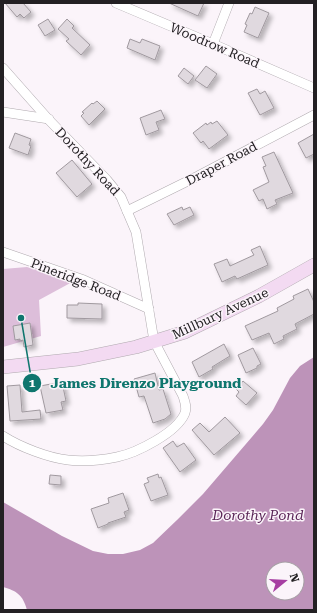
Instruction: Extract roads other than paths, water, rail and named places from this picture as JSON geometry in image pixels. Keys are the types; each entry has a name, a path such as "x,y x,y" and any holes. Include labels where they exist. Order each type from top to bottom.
{"main road":[{"name":"Millbury Avenue","path":"3,367 78,359 136,347 185,332 259,296 314,265"}],"street":[{"name":"Woodrow Road","path":"116,3 314,88"},
{"path":"213,44 229,3"},
{"name":"Dorothy Road","path":"3,68 48,119 121,196 136,232 154,341 186,404 185,413 172,429 146,446 118,457 104,459 56,459 14,443 3,436"},
{"path":"3,112 48,119"},
{"name":"Draper Road","path":"127,211 198,176 314,115"},
{"name":"Pineridge Road","path":"3,252 84,280 149,309"}],"water":[{"name":"Dorothy Pond","path":"314,357 314,610 27,610 24,601 19,594 3,587 3,502 62,536 93,551 108,554 123,554 140,550 153,543 203,494 263,424 273,410 290,378 300,366"}],"place":[{"name":"James Direnzo Playground","path":"21,318"}]}
